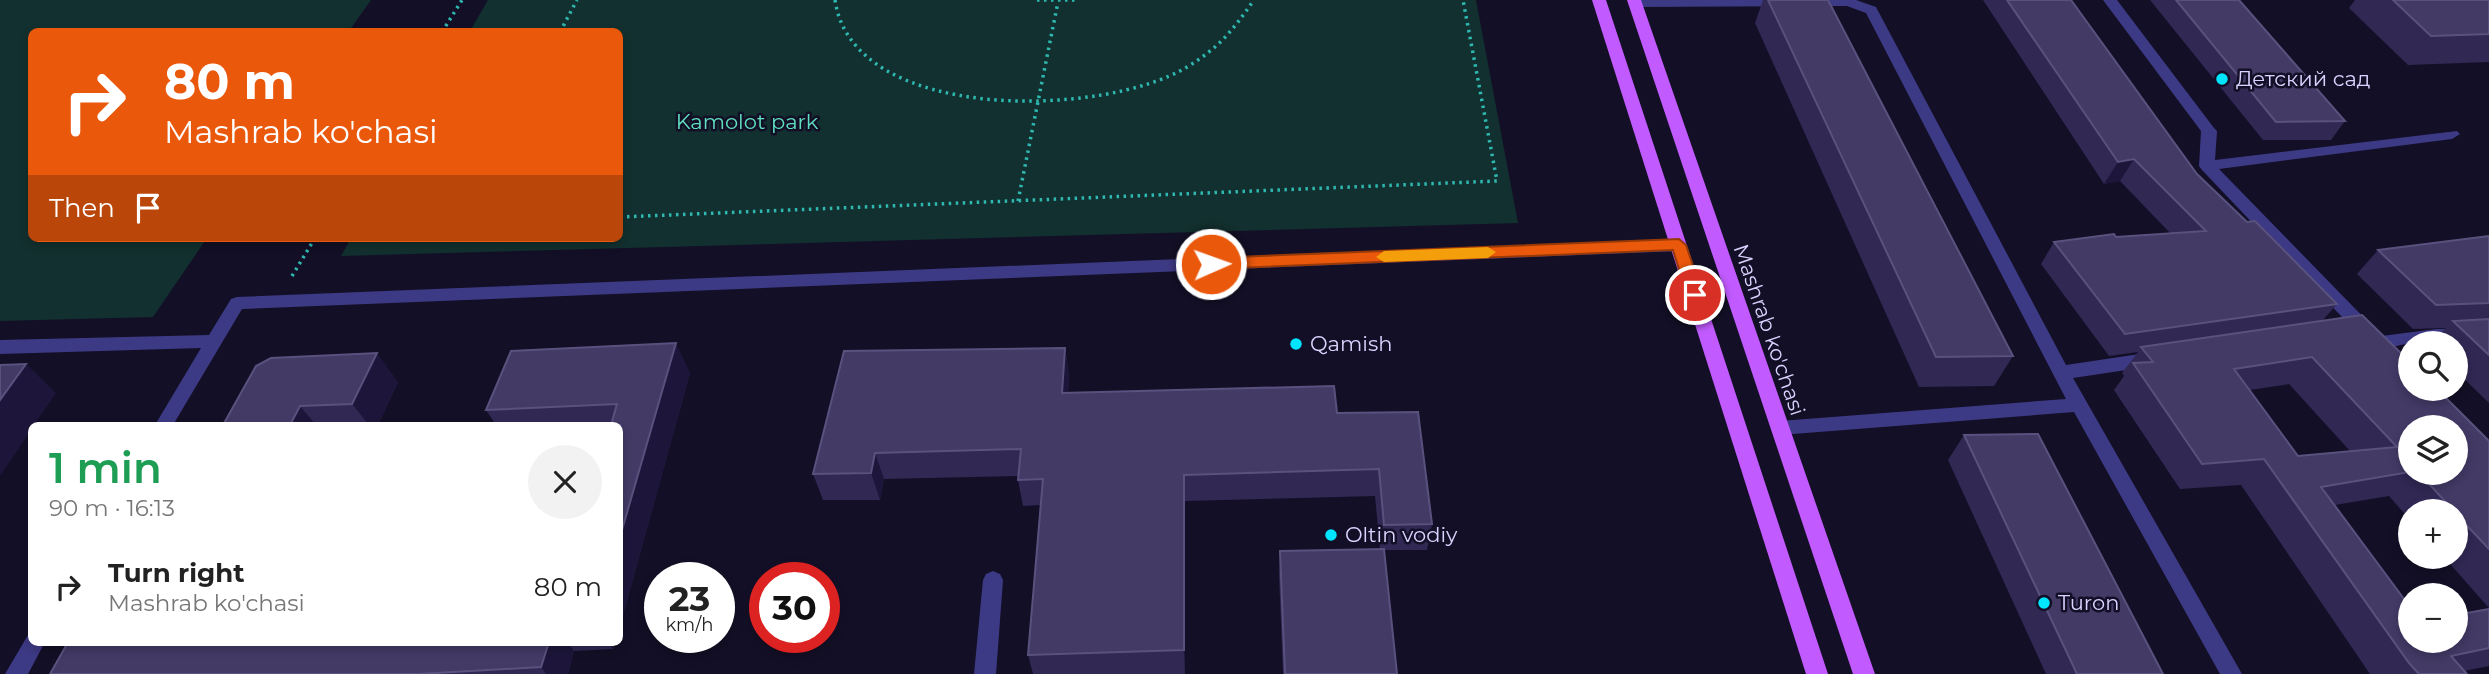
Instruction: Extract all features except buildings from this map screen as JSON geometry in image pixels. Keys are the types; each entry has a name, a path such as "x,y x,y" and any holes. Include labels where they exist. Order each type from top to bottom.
{"main road":[{"path":"1599,0 1817,674"},
{"name":"Mashrab ko'chasi","path":"1634,1 1864,674"}],"street":[{"path":"2110,0 2209,131 2207,166 2398,364"},
{"path":"1634,1 1849,2 1871,10 2061,373 2231,674"},
{"path":"2207,166 2452,134"},
{"path":"166,422 237,303 1679,245"},
{"path":"2337,332 2364,328"},
{"path":"2378,343 2436,335 2489,334"},
{"path":"0,348 215,341"},
{"path":"2061,373 2171,357"},
{"path":"1780,428 2079,405"},
{"path":"985,674 993,580"},
{"path":"16,674 33,646"}],"path":[{"path":"444,28 461,0"},
{"path":"562,28 577,0"},
{"path":"835,0 840,21 849,38 884,69 908,82 968,99 1038,104 1107,95 1170,75 1218,46 1236,29 1254,0"},
{"path":"1037,0 1076,0"},
{"path":"623,218 1497,181 1463,0"},
{"path":"1018,201 1058,2"},
{"path":"276,302 313,242"}],"green space":[{"path":"0,0 371,0 351,28 28,28 28,242 204,242 153,317 0,321"},
{"name":"Kamolot park","path":"488,0 1476,0 1518,223 341,256 349,242 623,242 623,28 472,28"}],"slow traffic":[{"path":"1384,257 1488,252"}],"place":[{"name":"Детский сад","path":"2222,79"},
{"name":"Qamish","path":"1296,344"},
{"name":"Oltin vodiy","path":"1331,535"},
{"name":"Turon","path":"2044,603"}],"route":[{"path":"1211,264 1679,245 1695,295"}]}
